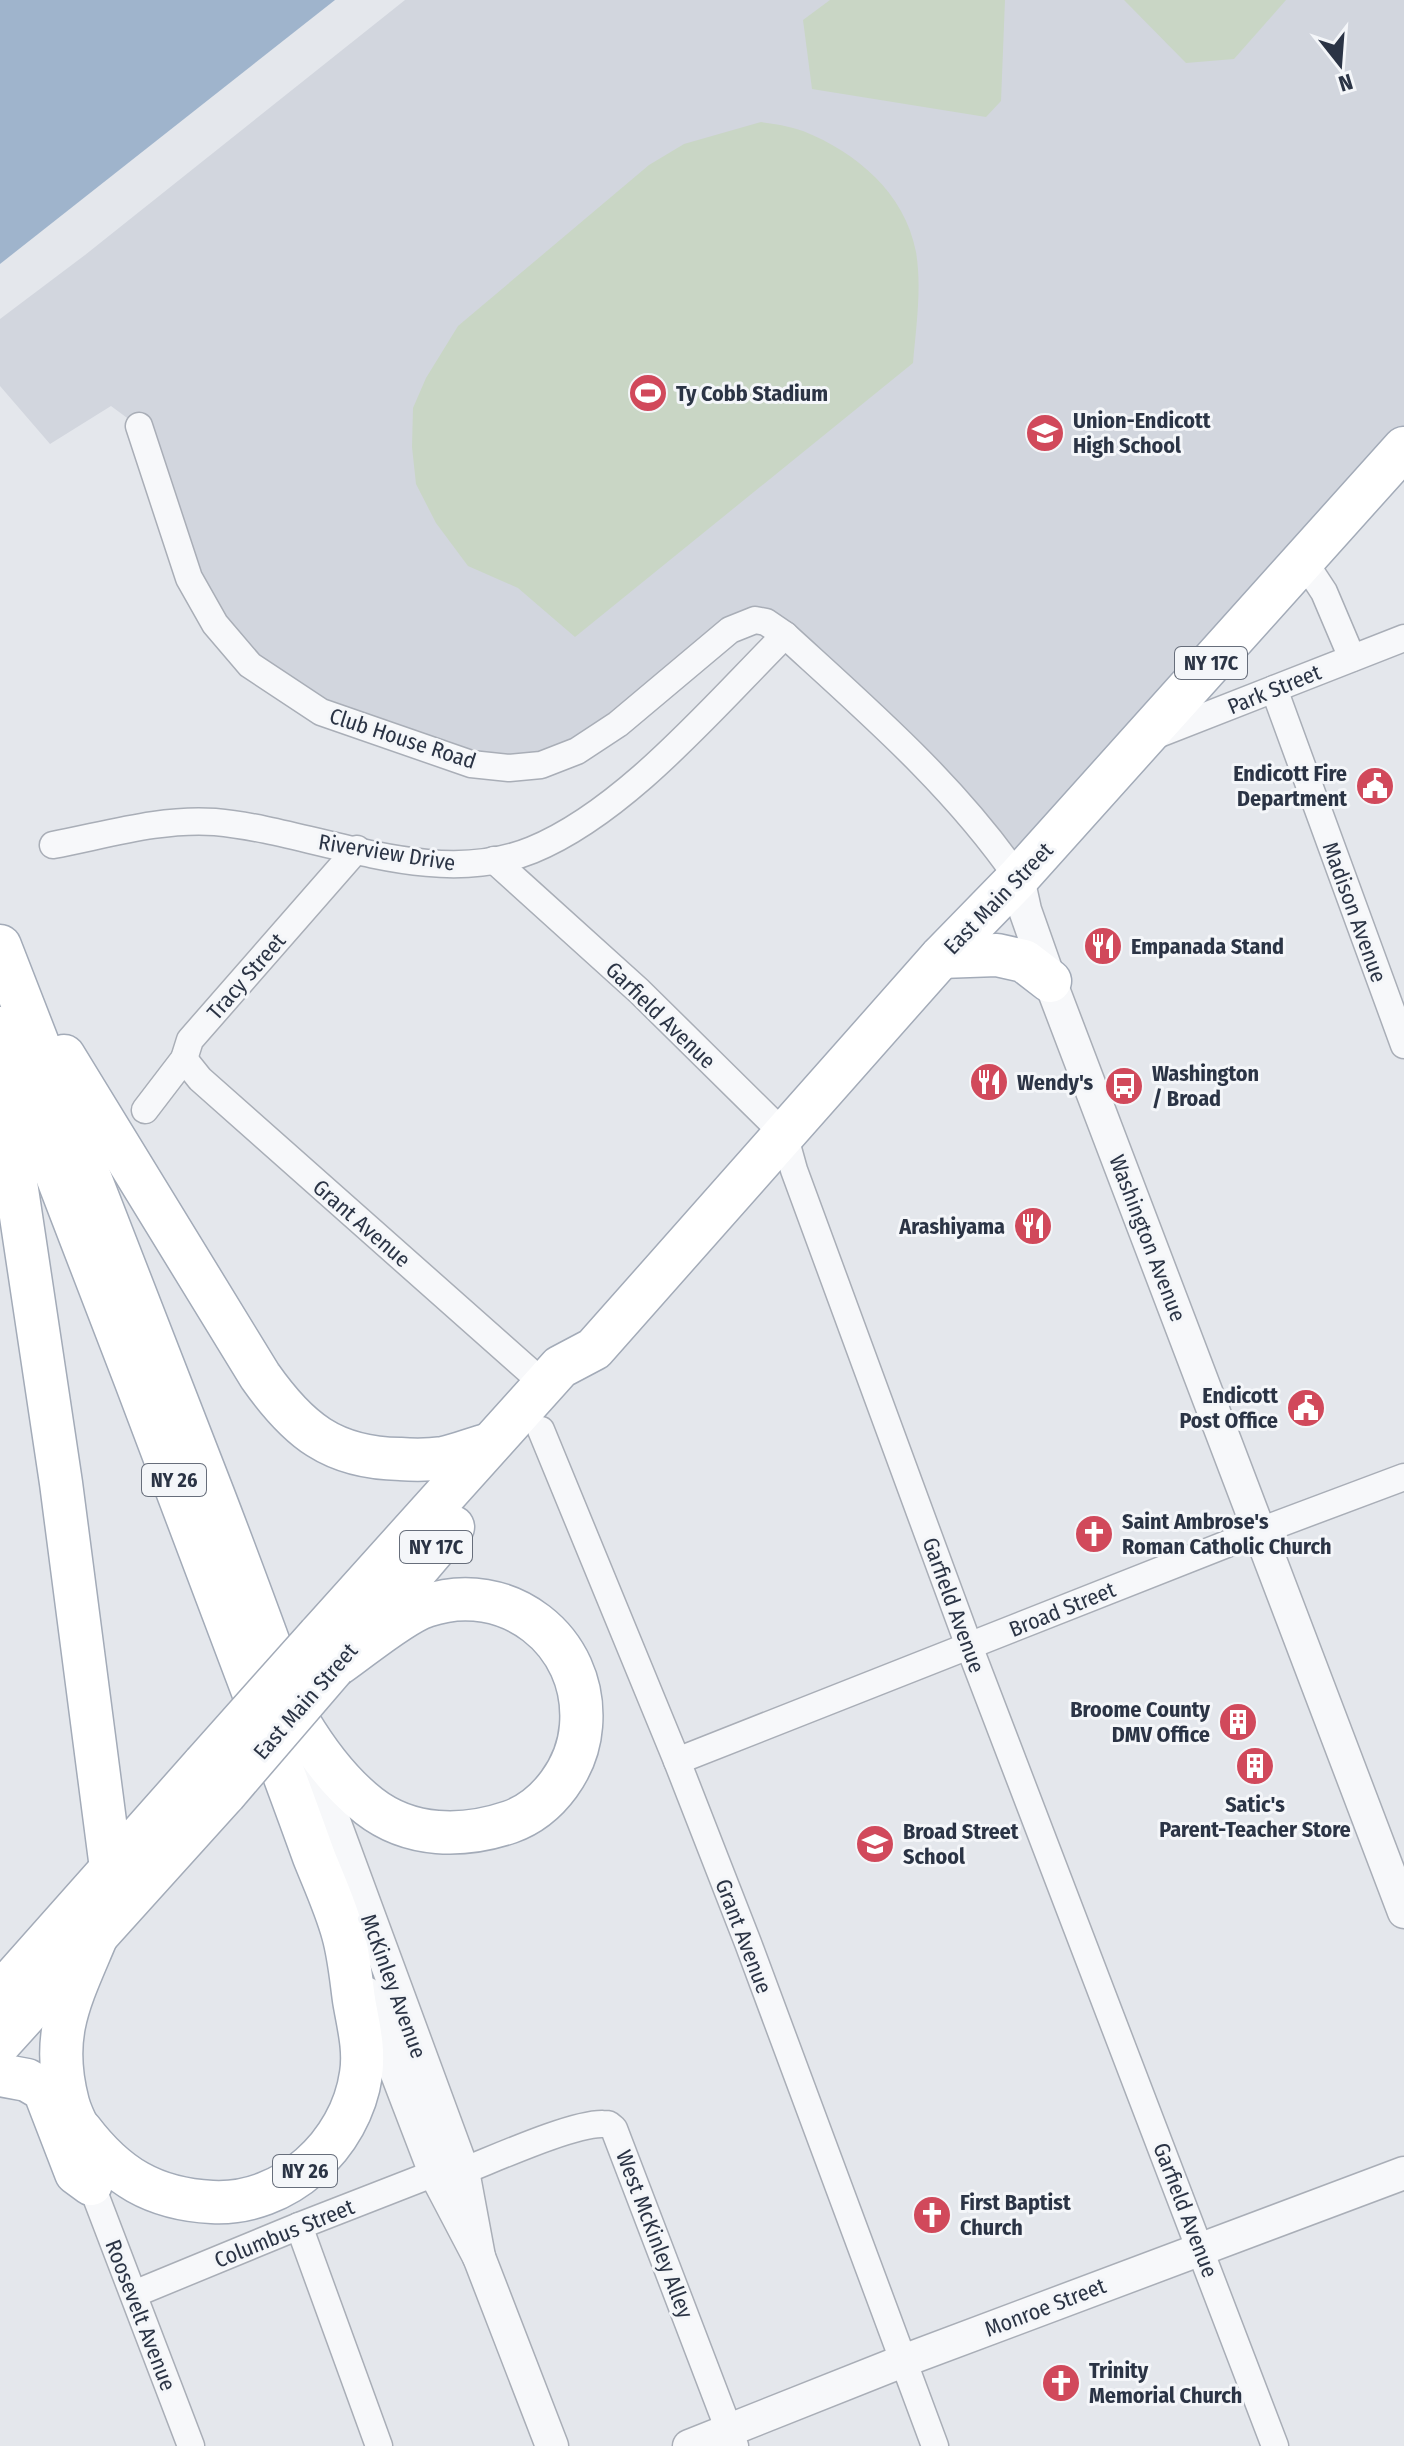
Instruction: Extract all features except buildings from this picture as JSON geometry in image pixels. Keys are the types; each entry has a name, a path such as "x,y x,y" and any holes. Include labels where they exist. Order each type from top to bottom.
{"main road":[{"name":"East Main Street","path":"0,2043 96,1938 214,1779 327,1651 490,1444 560,1367 594,1349 941,957 1144,740 1404,448"},
{"path":"941,957 997,955 1024,961 1050,981"},
{"path":"7,964 260,1376 280,1404 304,1429 336,1449 377,1459 442,1458 490,1444"},
{"path":"7,964 297,1719 335,1772 370,1807 414,1828 438,1834 486,1830 516,1820 535,1810 567,1773 581,1727 577,1682 555,1638 515,1609 492,1601 442,1601 327,1651"},
{"name":"NY 26","path":"0,1028 122,1341 343,1934 361,2041 361,2073 351,2110 334,2142 311,2167 281,2188 249,2199 217,2203 180,2200 148,2190 118,2170 92,2145 69,2106 60,2057 65,2010 96,1938"},
{"path":"0,1076 59,1468 111,1868"},
{"name":"East Main Street","path":"327,1651 446,1535 581,1385 594,1349"},
{"name":"East Main Street","path":"6,1975 111,1868 214,1779"},
{"path":"0,2075 27,2080 44,2090 76,2173 91,2184 95,2168 81,2130"}],"street":[{"name":"Club House Road","path":"139,426 189,578 215,624 250,665 321,712 471,764 509,768 541,765 577,751 618,724 730,630 755,620 766,622 785,635"},
{"path":"1303,560 1324,592 1352,658"},
{"name":"Riverview Drive","path":"53,845 177,821 217,822 412,861 465,864 531,851 578,826 629,788 785,635"},
{"name":"Washington Avenue","path":"785,635 912,752 989,836 1018,878 1025,910 1050,981 1404,1912"},
{"name":"Park Street","path":"1144,740 1404,638"},
{"name":"Madison Avenue","path":"1274,689 1404,1045"},
{"name":"Tracy Street","path":"145,1110 184,1059 190,1040 357,849"},
{"name":"Garfield Avenue","path":"494,860 639,991 784,1134 794,1170 969,1646 1275,2446"},
{"name":"Grant Avenue","path":"184,1059 200,1079 544,1384"},
{"name":"Grant Avenue","path":"541,1430 677,1761 935,2446"},
{"name":"Broad Street","path":"677,1761 1404,1477"},
{"name":"McKinley Avenue","path":"297,1719 449,2172 552,2446"},
{"name":"McKinley Avenue","path":"343,1934 449,2172"},
{"name":"West McKinley Alley","path":"449,2172 570,2131 600,2123 609,2124 614,2129 732,2438"},
{"name":"Columbus Street","path":"134,2294 299,2226 449,2172"},
{"name":"Monroe Street","path":"689,2446 732,2438 903,2361 1404,2173"},
{"name":"Roosevelt Avenue","path":"91,2184 191,2446"},
{"path":"299,2226 379,2446"}],"shaded area":[{"path":"405,0 1404,0 1404,448 1018,878 989,836 754,620 618,724 509,768 321,712 215,624 138,426 111,406 50,444 0,386 0,319"}],"green space":[{"path":"830,0 1005,0 1001,101 986,117 812,89 803,20"},
{"path":"1124,0 1286,0 1234,59 1186,63"},
{"name":"Ty Cobb Stadium","path":"761,122 803,131 841,150 875,177 901,211 910,231 918,266 913,363 575,637 518,588 468,566 436,523 416,484 412,447 413,408 426,378 458,326 649,165 684,144"}],"water":[{"path":"0,0 335,0 0,264"}],"place":[{"name":"Ty Cobb Stadium","path":"648,393"},
{"name":"Union-Endicott High School","path":"1045,433"},
{"name":"Endicott Fire Department","path":"1375,786"},
{"name":"Empanada Stand","path":"1103,946"},
{"name":"Wendy's","path":"989,1082"},
{"name":"Washington / Broad","path":"1124,1086"},
{"name":"Arashiyama","path":"1033,1226"},
{"name":"Endicott Post Office","path":"1306,1408"},
{"name":"Saint Ambrose's Roman Catholic Church","path":"1094,1534"},
{"name":"Broome County DMV Office","path":"1238,1722"},
{"name":"Satic's Parent-Teacher Store","path":"1255,1766"},
{"name":"Broad Street School","path":"875,1844"},
{"name":"First Baptist Church","path":"932,2215"},
{"name":"Trinity Memorial Church","path":"1061,2383"}]}
